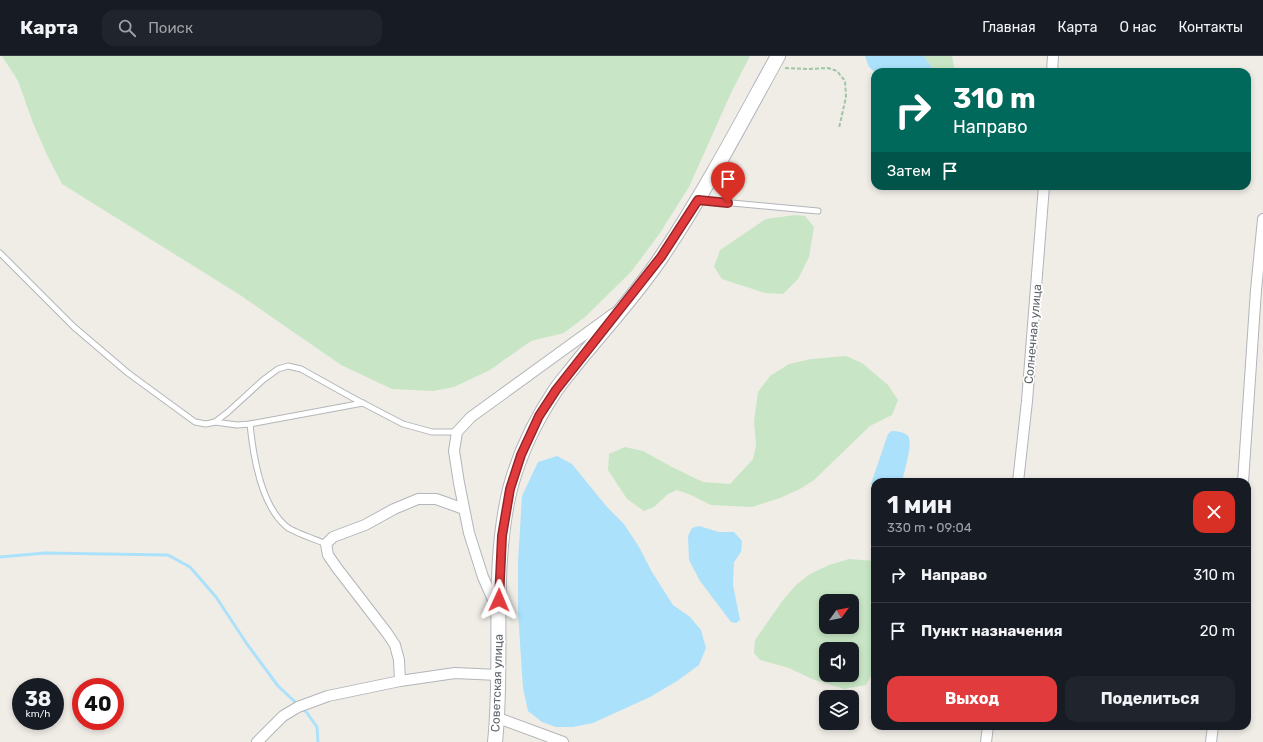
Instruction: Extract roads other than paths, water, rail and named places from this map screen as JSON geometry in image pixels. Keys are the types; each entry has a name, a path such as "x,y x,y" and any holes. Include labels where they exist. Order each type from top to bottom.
{"street":[{"path":"1052,68 1053,56"},
{"name":"Советская улица","path":"495,742 498,718 499,586 502,536 510,489 521,455 539,416 556,390 661,257 698,200 775,61"},
{"name":"Солнечная улица","path":"1018,478 1027,401 1044,190"},
{"path":"1243,478 1256,290 1263,219"},
{"path":"499,613 482,577 468,533 454,451 457,432 471,417 622,307"},
{"path":"400,680 399,660 395,645 337,568 328,554 326,544 333,537 365,525 394,509 418,499 436,499 464,509"},
{"path":"257,742 283,716 328,696 400,680 455,673 498,675"},
{"path":"498,718 563,742"},
{"path":"986,742 988,730"},
{"path":"1211,742 1212,730"}],"lane":[{"path":"698,200 818,211"},
{"path":"0,253 74,327 128,373 195,422 206,424 214,422 237,425 250,424 363,404"},
{"path":"214,422 228,412 263,380 278,369 288,366 301,369 363,404 403,424 432,432 457,432"},
{"path":"250,424 253,452 263,486 273,512 287,528 326,544"}],"water":[{"path":"865,56 924,56 932,68 871,69"},
{"path":"892,431 899,432 904,433 909,438 909,453 903,478 873,478 888,434"},
{"path":"557,456 572,464 607,507 624,524 673,605 690,617 701,630 706,648 699,665 677,681 650,697 593,723 573,727 556,727 542,722 528,711 523,688 518,612 518,562 522,496 538,462"},
{"path":"699,526 719,532 734,532 742,541 741,552 734,562 733,585 740,620 736,623 731,622 700,581 689,560 688,536 692,528"}],"waterway":[{"path":"0,557 45,553 168,555 190,567 216,597 247,644 278,686 307,713 317,727 318,742"}]}
